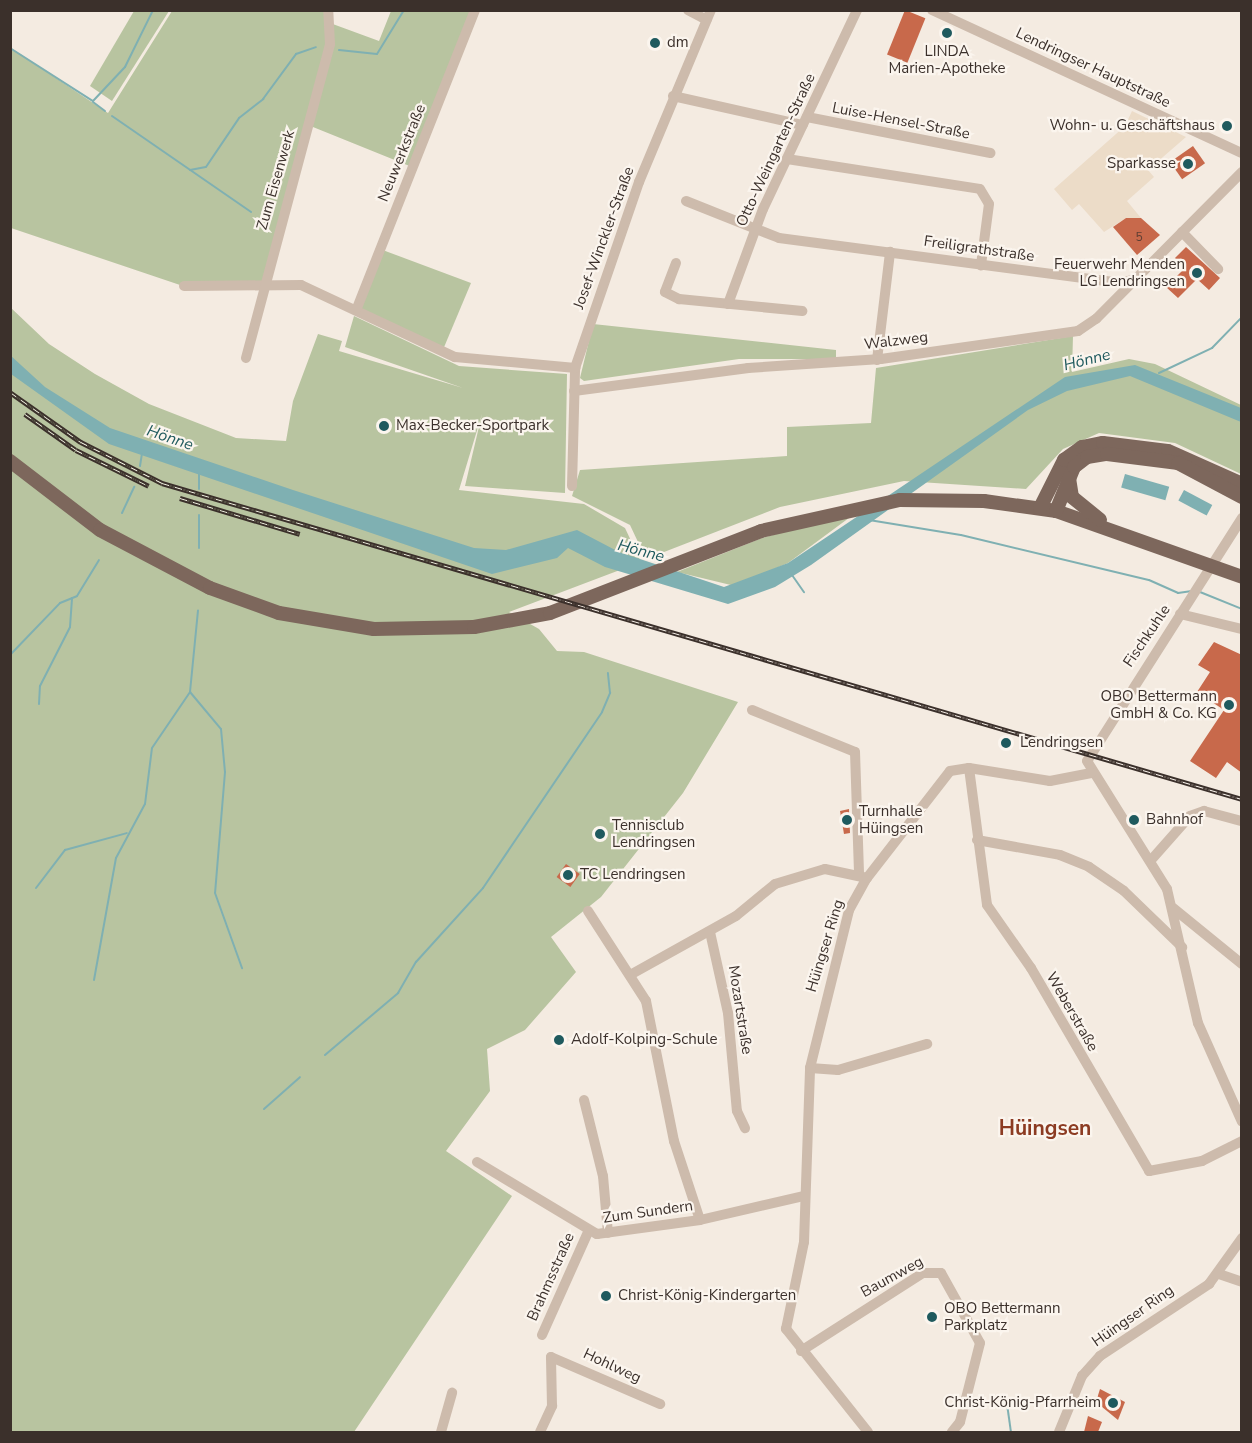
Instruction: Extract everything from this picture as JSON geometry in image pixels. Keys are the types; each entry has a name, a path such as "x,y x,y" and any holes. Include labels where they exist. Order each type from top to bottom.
{"main road":[{"path":"1040,508 1064,460 1096,444 1168,451 1242,484"},
{"path":"1056,511 1069,476 1087,457 1138,455 1191,468 1242,497"},
{"path":"10,461 100,530 210,588 316,621 440,630 510,622 603,597 761,531 836,510 900,500 984,501 1056,511 1109,526 1242,577"},
{"path":"1069,476 1077,503 1109,526"}],"street":[{"name":"Zum Eisenwerk","path":"246,358 328,53 328,10"},
{"name":"Neuwerkstraße","path":"357,308 475,10"},
{"path":"688,10 709,15"},
{"name":"Otto-Weingarten-Straße","path":"728,304 756,227 857,10"},
{"name":"Lendringser Hauptstraße","path":"932,10 1242,153"},
{"name":"Josef-Winckler-Straße","path":"572,486 575,368 673,96 709,15"},
{"name":"Luise-Hensel-Straße","path":"673,96 990,153"},
{"path":"787,159 980,189 989,204 981,264"},
{"name":"Walzweg","path":"574,391 748,368 877,360 1078,331 1135,279 1242,172"},
{"name":"Freiligrathstraße","path":"686,201 779,238 1119,283 1135,279"},
{"path":"1182,232 1218,269"},
{"path":"877,360 890,252"},
{"path":"676,263 664,292 728,304 802,311"},
{"path":"184,286 263,289 301,285 357,308 419,343 462,359 575,368"},
{"name":"Fischkuhle","path":"1091,773 1089,754 1242,518"},
{"path":"1180,614 1242,629"},
{"path":"630,975 710,932 775,884 804,873 863,876 855,752 752,710"},
{"path":"969,768 1050,781 1091,773 1152,859 1173,908 1198,1023 1242,1122"},
{"name":"Hüingser Ring","path":"868,1432 786,1329 786,1317 801,1264 810,1068 838,946 863,876 933,788 950,771 969,768"},
{"name":"Weberstraße","path":"969,768 987,905 1031,968 1149,1171 1202,1161 1242,1141"},
{"path":"1152,859 1191,816 1204,811 1242,821"},
{"path":"977,840 1060,855 1089,867 1124,891 1182,947"},
{"path":"1173,908 1242,964"},
{"path":"588,910 630,975 657,1037 674,1141 700,1220"},
{"name":"Mozartstraße","path":"710,932 728,1013 737,1111 745,1128"},
{"path":"810,1068 838,1070 927,1044"},
{"path":"584,1100 603,1176 608,1233"},
{"name":"Zum Sundern","path":"477,1162 588,1232 608,1233 700,1220 804,1196"},
{"name":"Brahmsstraße","path":"542,1335 588,1232"},
{"name":"Hüingser Ring","path":"1059,1432 1082,1376 1100,1356 1219,1274 1242,1238"},
{"name":"Baumweg","path":"801,1350 911,1280 928,1271 941,1273 980,1344 960,1422 952,1432"},
{"path":"1219,1274 1242,1282"},
{"name":"Hohlweg","path":"540,1432 552,1406 551,1357 660,1404"},
{"path":"441,1432 452,1393"}],"green space":[{"path":"134,11 169,11 112,101 90,86"},
{"path":"172,11 328,11 330,23 379,41 391,11 475,11 412,167 308,125 263,289 183,286 11,228 11,48 108,113"},
{"path":"380,249 471,283 442,352 357,308"},
{"path":"10,307 49,344 95,374 149,404 236,438 286,441 293,401 318,334 342,341 339,351 463,388 345,347 354,316 459,366 567,374 565,493 465,486 482,414 459,490 584,504 625,528 641,562 509,612 539,629 557,651 584,652 738,702 683,793 601,897 551,937 576,972 525,1030 487,1049 490,1091 446,1151 512,1196 354,1432 11,1432"},
{"path":"593,324 836,350 836,359 739,359 584,381 580,378"},
{"path":"1073,336 1072,372 1129,359 1155,364 1241,405 1241,474 1175,443 1099,433 1063,449 1026,489 904,481 780,507 646,559 630,525 572,496 580,470 787,456 787,427 871,423 876,368"},
{"path":"857,512 788,563 735,586 677,572 762,538"}],"shaded area":[{"path":"1132,111 1186,137 1148,170 1154,177 1127,201 1141,218 1126,218 1104,232 1079,204 1072,210 1054,189 1125,126"}],"water":[{"path":"10,355 45,387 110,428 293,490 474,548 506,550 577,530 619,552 724,587 788,563 1065,377 1135,365 1241,408 1241,422 1130,376 1067,391 1028,410 811,565 775,587 728,604 605,567 568,548 557,558 492,574 109,444 11,374"},
{"path":"1125,474 1169,487 1165,500 1121,487"},
{"path":"1184,490 1212,505 1207,516 1178,501"}],"building":[{"path":"905,10 925,18 907,63 887,55"},
{"name":"Sparkasse","path":"1193,146 1205,163 1182,179 1170,162"},
{"path":"1126,218 1141,218 1160,235 1137,255 1113,227"},
{"name":"Feuerwehr Menden LG Lendringsen","path":"1186,247 1220,278 1209,290 1197,279 1178,298 1166,287 1185,268 1175,258"},
{"name":"OBO Bettermann GmbH & Co. KG","path":"1214,642 1242,655 1242,773 1227,762 1216,778 1190,761 1224,710 1197,692 1210,672 1198,665"},
{"name":"Turnhalle Hüingsen","path":"849,809 850,833 844,834 840,811"},
{"name":"TC Lendringsen","path":"566,864 580,874 570,887 557,877"},
{"name":"Christ-König-Pfarrheim","path":"1100,1389 1125,1402 1118,1420 1096,1402"},
{"path":"1088,1416 1102,1422 1098,1432 1084,1432"}],"waterway":[{"path":"10,48 93,101 125,67 153,10"},
{"path":"339,50 377,54 404,10"},
{"path":"190,170 206,167 239,118 263,99 296,54 316,47"},
{"path":"93,102 105,111"},
{"path":"112,116 251,212"},
{"path":"1159,373 1212,348 1242,317"},
{"path":"140,466 142,454"},
{"path":"199,471 199,489"},
{"path":"122,513 134,487"},
{"path":"199,515 199,548"},
{"path":"869,520 961,535 1149,580 1178,593 1192,591"},
{"path":"10,655 60,603 77,596 99,560"},
{"path":"792,575 804,592"},
{"path":"1200,592 1242,609"},
{"path":"39,704 40,686 70,627 72,598"},
{"path":"94,980 116,858 145,804 152,748 190,692 198,610"},
{"path":"325,1055 398,993 416,962 483,888 602,712 610,693 608,673"},
{"path":"190,692 221,729 225,772 215,893 242,968"},
{"path":"36,888 65,850 127,833"},
{"path":"264,1109 300,1077"},
{"path":"1007,1404 1011,1432"}],"railway":[{"path":"10,392 81,442 162,483 1242,799"},
{"path":"25,414 76,450 149,486"},
{"path":"180,498 300,534"}],"place":[{"name":"LINDA Marien-Apotheke","path":"947,33"},
{"name":"dm","path":"655,43"},
{"name":"Wohn- u. Geschäftshaus","path":"1227,126"},
{"name":"Sparkasse","path":"1188,164"},
{"name":"Feuerwehr Menden LG Lendringsen","path":"1197,273"},
{"name":"Max-Becker-Sportpark","path":"384,426"},
{"name":"OBO Bettermann GmbH & Co. KG","path":"1229,705"},
{"name":"Lendringsen","path":"1006,743"},
{"name":"Turnhalle Hüingsen","path":"847,820"},
{"name":"Bahnhof","path":"1134,820"},
{"name":"Tennisclub Lendringsen","path":"600,834"},
{"name":"TC Lendringsen","path":"568,875"},
{"name":"Adolf-Kolping-Schule","path":"559,1040"},
{"name":"Christ-König-Kindergarten","path":"606,1296"},
{"name":"OBO Bettermann Parkplatz","path":"932,1317"},
{"name":"Christ-König-Pfarrheim","path":"1113,1403"}],"district":[{"name":"Hüingsen","path":"1045,1128"}],"water label":[{"name":"Hönne","path":"1087,360"},
{"name":"Hönne","path":"170,438"},
{"name":"Hönne","path":"641,551"}]}
